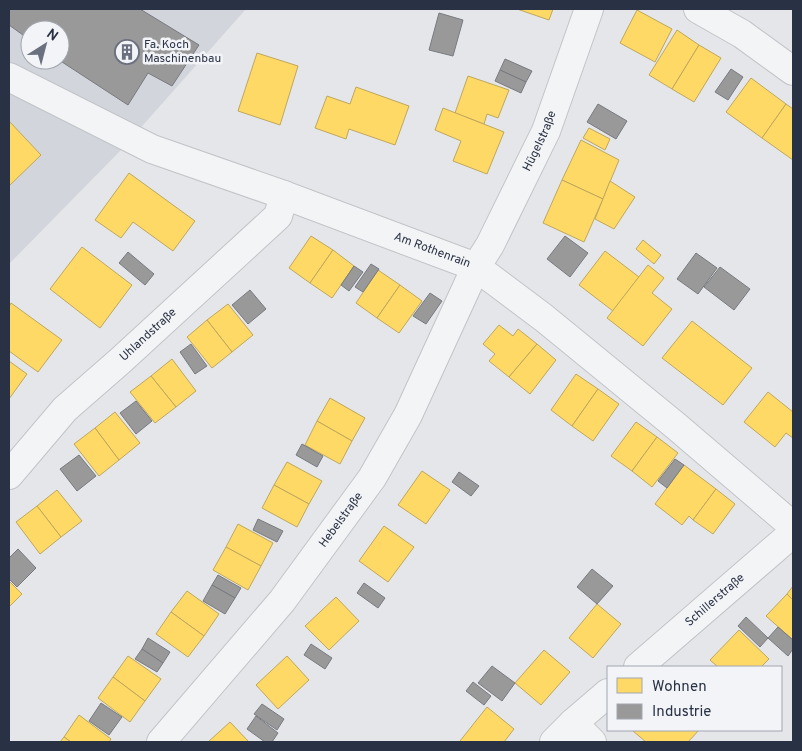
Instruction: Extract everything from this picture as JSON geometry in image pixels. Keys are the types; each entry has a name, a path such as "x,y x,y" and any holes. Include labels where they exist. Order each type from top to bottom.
{"street":[{"name":"Hügelstraße","path":"476,267 490,245 546,131 589,9"},
{"path":"698,9 742,34 793,71"},
{"name":"Am Rothenrain","path":"9,77 152,149 284,195 476,267 559,330 676,426 793,526"},
{"name":"Uhlandstraße","path":"9,475 65,409 278,216 284,195"},
{"name":"Hebelstraße","path":"161,742 282,600 372,478 408,415 476,267"},
{"name":"Schillerstraße","path":"639,666 793,533"},
{"path":"573,736 607,694"}],"shaded area":[{"path":"9,9 246,9 120,151 9,264"}],"building: Wohnen":[{"path":"517,9 553,9 549,20"},
{"path":"637,10 672,29 655,62 620,43"},
{"path":"677,30 699,45 672,89 649,75"},
{"path":"699,45 721,58 694,102 672,89"},
{"path":"257,53 298,66 280,125 238,111"},
{"path":"468,76 509,90 498,118 487,114 484,124 455,113"},
{"path":"751,78 786,104 762,138 726,112"},
{"path":"356,87 409,106 395,145 349,129 346,139 315,128 327,96 350,104"},
{"path":"786,104 793,109 793,160 762,138"},
{"path":"443,108 504,132 487,174 453,161 461,141 435,130"},
{"path":"9,121 41,155 9,186"},
{"path":"589,128 610,139 605,150 583,138"},
{"path":"581,140 619,160 603,199 562,180"},
{"path":"129,173 195,221 173,251 133,222 121,238 95,220"},
{"path":"562,180 603,199 584,242 543,223"},
{"path":"610,181 635,197 614,229 595,219"},
{"path":"311,236 333,250 310,283 289,268"},
{"path":"643,240 661,255 654,264 636,249"},
{"path":"82,247 132,285 100,328 50,289"},
{"path":"333,250 354,266 332,298 310,283"},
{"path":"605,251 639,277 613,311 579,285"},
{"path":"648,265 664,278 652,293 672,309 643,346 607,318"},
{"path":"378,270 400,285 377,318 356,303"},
{"path":"400,285 422,301 399,333 377,318"},
{"path":"11,303 62,340 38,372 9,351 9,307"},
{"path":"228,304 253,335 232,352 207,320"},
{"path":"207,320 232,352 212,368 187,337"},
{"path":"692,321 752,368 723,405 662,358"},
{"path":"499,325 513,336 518,329 537,344 509,377 489,361 495,354 483,344"},
{"path":"537,344 556,360 530,394 509,377"},
{"path":"172,359 196,391 176,407 151,376"},
{"path":"9,361 27,374 9,399"},
{"path":"576,374 598,389 572,426 551,410"},
{"path":"151,376 176,407 155,423 130,392"},
{"path":"598,389 619,404 593,441 572,426"},
{"path":"768,392 793,412 793,438 786,433 775,447 744,422"},
{"path":"330,398 365,418 352,441 317,421"},
{"path":"115,412 140,443 119,460 95,428"},
{"path":"317,421 352,441 340,464 305,445"},
{"path":"636,422 657,437 632,471 611,456"},
{"path":"95,428 119,460 99,476 74,444"},
{"path":"657,437 678,453 652,487 632,471"},
{"path":"287,462 322,481 309,504 274,485"},
{"path":"684,465 716,489 693,520 689,516 682,525 655,504"},
{"path":"422,471 450,490 426,524 398,505"},
{"path":"274,485 309,504 297,527 262,508"},
{"path":"716,489 735,504 713,534 693,520"},
{"path":"57,490 82,521 61,537 37,506"},
{"path":"37,506 61,537 40,554 16,522"},
{"path":"238,524 273,543 261,566 226,547"},
{"path":"384,526 414,547 388,582 359,561"},
{"path":"226,547 261,566 248,590 213,570"},
{"path":"9,581 22,594 9,607"},
{"path":"793,586 793,600 787,594"},
{"path":"187,591 219,614 204,636 171,612"},
{"path":"787,594 793,600 793,640 766,616"},
{"path":"336,597 359,621 329,650 305,626"},
{"path":"597,604 621,624 593,658 569,638"},
{"path":"171,612 204,636 188,657 156,634"},
{"path":"739,630 769,659 762,666 717,666 710,660"},
{"path":"544,650 570,672 541,705 515,683"},
{"path":"128,656 161,679 145,701 113,677"},
{"path":"287,656 309,680 278,709 256,685"},
{"path":"113,677 145,701 130,722 98,698"},
{"path":"487,707 514,729 504,742 461,742 460,741"},
{"path":"79,715 111,739 109,742 71,742 64,737"},
{"path":"230,722 249,742 208,742"},
{"path":"633,731 698,731 688,742 646,742"},
{"path":"64,737 71,742 60,742"}],"building: Industrie":[{"name":"Fa. Koch Maschinenbau","path":"9,9 140,9 199,45 172,86 148,73 128,105 70,67 70,20 20,20 20,33 9,25"},
{"path":"439,13 463,20 453,56 429,50"},
{"path":"505,59 532,71 526,82 500,70"},
{"path":"731,69 743,77 728,100 715,92"},
{"path":"500,70 526,82 521,93 495,81"},
{"path":"598,104 627,121 616,139 587,122"},
{"path":"565,236 588,253 570,277 547,259"},
{"path":"128,252 154,274 145,285 119,263"},
{"path":"696,253 717,268 698,294 677,279"},
{"path":"371,264 379,269 363,292 355,287"},
{"path":"354,266 363,272 349,291 341,285"},
{"path":"720,267 750,289 734,310 704,287"},
{"path":"250,290 266,309 248,324 232,305"},
{"path":"430,293 442,301 426,324 413,316"},
{"path":"191,344 207,366 195,374 180,352"},
{"path":"136,401 152,421 136,434 120,413"},
{"path":"302,444 323,456 317,467 296,455"},
{"path":"79,455 96,476 77,491 60,469"},
{"path":"675,459 684,465 667,488 658,481"},
{"path":"459,472 479,486 471,496 452,482"},
{"path":"258,519 283,531 277,542 253,530"},
{"path":"18,549 36,568 17,587 9,579 9,558"},
{"path":"592,569 613,586 597,604 577,587"},
{"path":"218,575 241,588 235,598 212,585"},
{"path":"364,583 385,598 378,608 357,593"},
{"path":"212,585 235,598 225,614 203,601"},
{"path":"746,617 768,638 760,647 738,626"},
{"path":"778,627 793,640 793,649 788,656 768,638"},
{"path":"148,638 170,652 163,663 142,649"},
{"path":"311,644 332,658 325,669 304,655"},
{"path":"142,649 163,663 157,672 135,659"},
{"path":"492,666 515,683 502,701 478,683"},
{"path":"473,682 491,696 484,705 466,691"},
{"path":"101,703 122,717 109,735 89,721"},
{"path":"262,704 284,719 277,730 254,714"},
{"path":"256,716 278,733 272,742 265,742 247,729"}],"place":[{"name":"Fa. Koch Maschinenbau","path":"127,52"}]}
